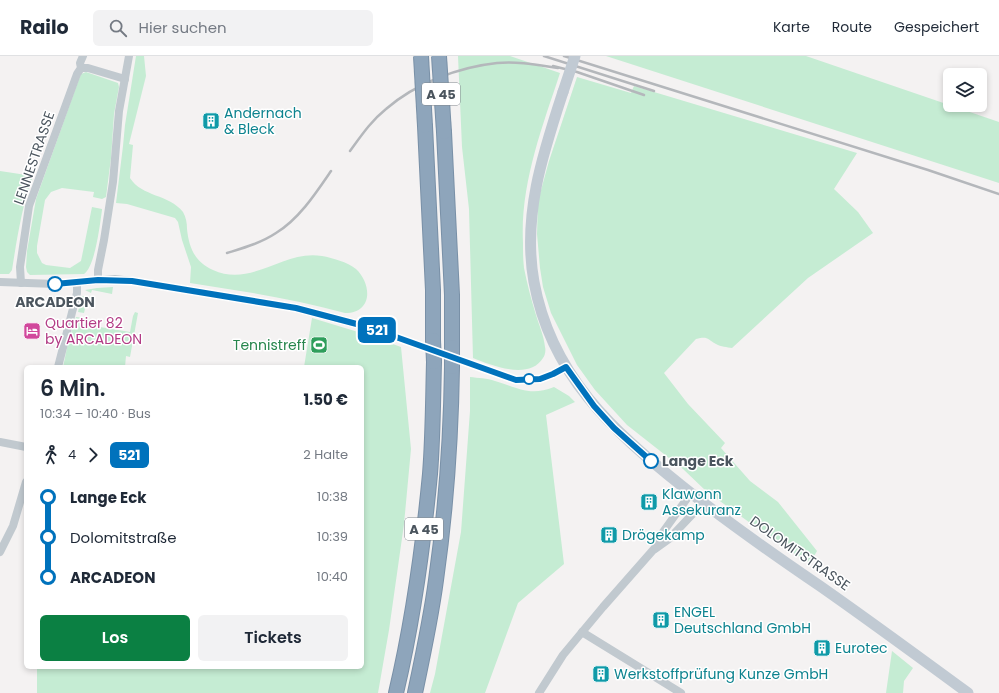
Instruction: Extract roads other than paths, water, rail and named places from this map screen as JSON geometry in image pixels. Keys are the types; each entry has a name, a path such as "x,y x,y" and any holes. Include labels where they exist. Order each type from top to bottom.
{"highway":[{"name":"A 45","path":"396,693 413,610 422,554 430,473 434,362 433,290 421,56"},
{"name":"A 45","path":"415,693 435,588 444,523 451,433 452,296 439,56"}],"street":[{"name":"LENNESTRASSE","path":"21,283 20,267 29,206 81,68 80,63 83,56"},
{"path":"98,280 98,270 113,182 119,111 129,56"},
{"name":"DOLOMITSTRASSE","path":"575,56 544,151 534,196 531,218 530,245 534,281 538,298 552,341 566,367 594,406 614,428 651,461 703,503 968,693"},
{"path":"81,68 88,68 125,79"},
{"path":"0,282 55,284 115,279 150,284 282,305 323,314 368,327 516,380 540,379 566,367"},
{"path":"59,365 77,293 77,282"},
{"path":"0,442 24,447"},
{"path":"0,552 13,526 24,489"},
{"path":"539,693 563,655 654,549 663,532 691,493"},
{"path":"654,549 669,539 703,503"},
{"path":"582,632 680,693"}],"railway":[{"path":"544,56 654,91"},
{"path":"564,56 928,170 999,194"},
{"path":"350,151 362,134 386,109 411,91 453,72 497,63 520,63 558,68"},
{"path":"553,66 577,72 644,95"},
{"path":"227,253 270,237 284,227 300,213 331,171"}],"place":[{"name":"Andernach & Bleck","path":"211,121"},
{"name":"ARCADEON","path":"55,284"},
{"name":"Quartier 82 by ARCADEON","path":"32,331"},
{"name":"Tennistreff","path":"319,345"},
{"name":"Lange Eck","path":"651,461"},
{"name":"Klawonn Assekuranz","path":"649,502"},
{"name":"Drögekamp","path":"609,535"},
{"name":"ENGEL Deutschland GmbH","path":"661,620"},
{"name":"Eurotec","path":"822,648"},
{"name":"Werkstoffprüfung Kunze GmbH","path":"601,674"}]}
